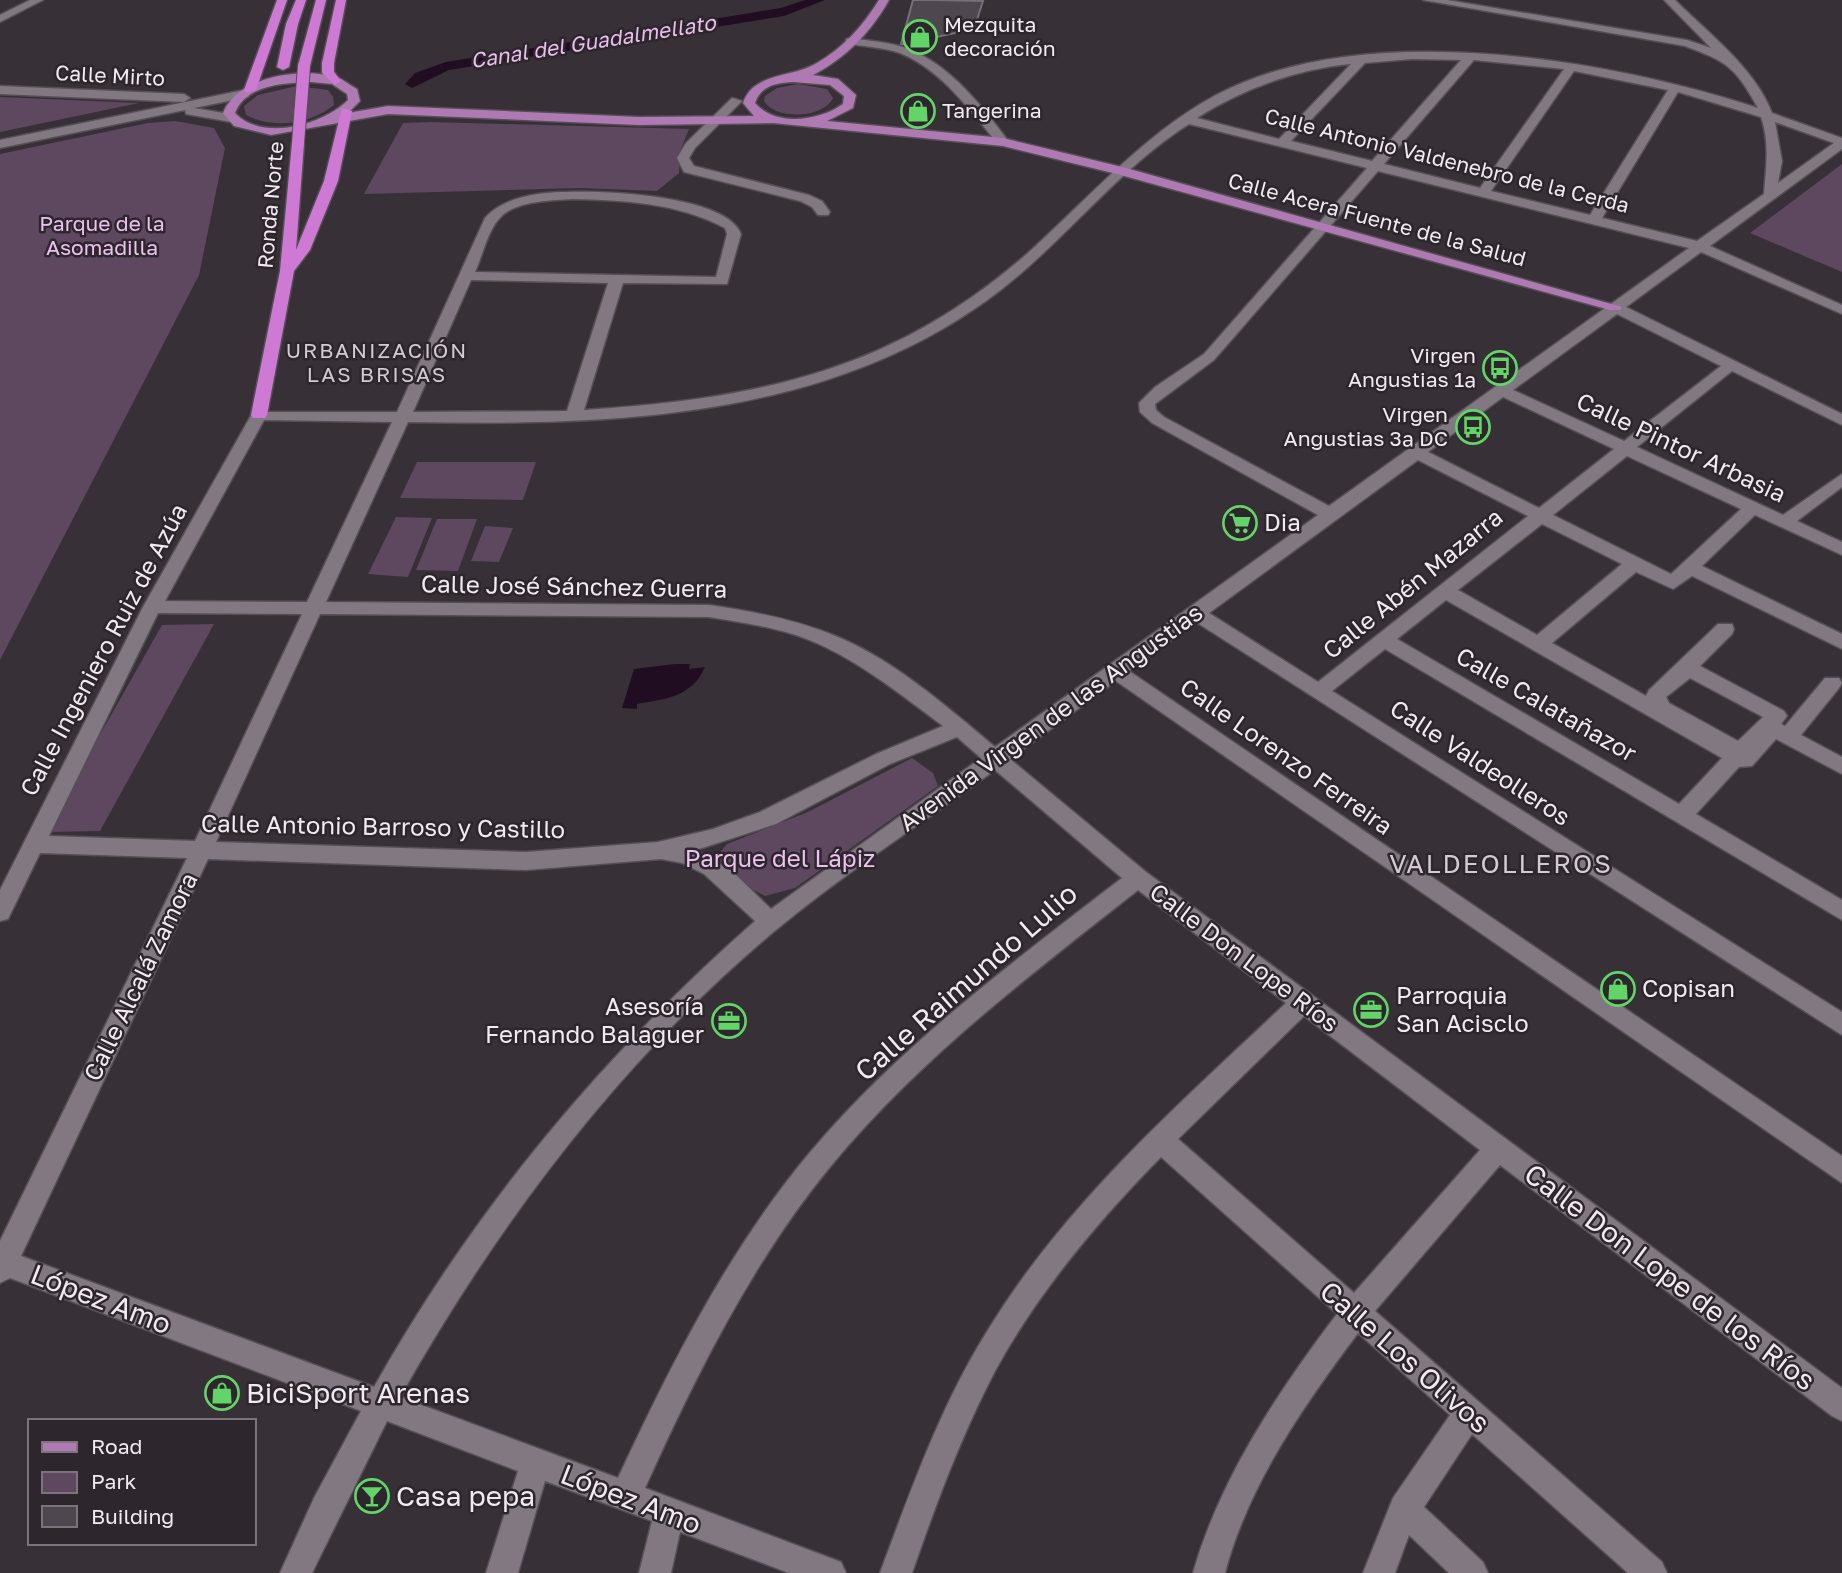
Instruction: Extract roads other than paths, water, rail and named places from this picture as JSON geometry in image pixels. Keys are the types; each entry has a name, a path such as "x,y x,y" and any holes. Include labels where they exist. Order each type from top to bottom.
{"highway":[{"path":"247,92 282,0"},
{"path":"284,67 292,24 301,0"},
{"name":"Ronda Norte","path":"259,415 287,271 304,66 321,0"},
{"path":"335,81 328,73 328,63 341,0"},
{"path":"287,271 303,250 331,181 344,113"}],"main road":[{"path":"797,78 834,57 871,20 884,0"},
{"path":"589,118 696,112 751,95 765,84 797,78 834,82 830,72 834,57"},
{"path":"402,110 366,103 354,97 349,88 335,81 298,79 247,92 229,108 231,118 248,128 274,131 303,128 344,113 402,110 589,118 774,119"},
{"name":"Calle Acera Fuente de la Salud","path":"834,82 850,95 849,104 859,120 880,128"},
{"path":"751,95 751,108 774,119"},
{"path":"344,113 354,97"},
{"path":"803,121 827,118 849,104"},
{"name":"Calle Acera Fuente de la Salud","path":"774,119 1003,142 1121,171 1615,307"}],"street":[{"path":"0,19 38,0"},
{"path":"1428,0 1687,43 1725,57"},
{"path":"1669,0 1725,57 1762,101 1776,139 1777,166 1770,192"},
{"path":"1619,31 1663,32 1690,21"},
{"path":"850,41 896,49 924,62 961,91 1003,142"},
{"path":"1330,514 1158,420 1148,412 1147,402 1154,394 1209,358 1471,56"},
{"path":"259,415 574,415 692,406 790,388 911,344 963,312 1012,275 1121,171 1208,102 1239,88 1283,74 1361,60 1471,56 1572,66 1675,88 1769,116 1842,143"},
{"path":"1283,142 1361,60"},
{"path":"1484,192 1572,66"},
{"path":"1594,219 1675,88"},
{"name":"Calle Mirto","path":"0,90 218,100"},
{"path":"0,144 247,92"},
{"path":"736,101 690,146 683,158 689,169 708,176 804,198 817,204 823,212"},
{"path":"146,113 190,111 231,118"},
{"name":"Calle Antonio Valdenebro de la Cerda","path":"1185,119 1699,246 1842,310"},
{"name":"Avenida Virgen de las Angustias","path":"296,1573 321,1516 380,1404 490,1231 597,1092 682,1000 770,922 1770,192 1842,143"},
{"name":"Calle Alcalá Zamora","path":"1,1265 201,851 498,210 529,198 569,195 644,200 724,220 731,226 734,234 722,281 617,279"},
{"path":"467,276 617,279 574,415"},
{"name":"Calle Acera Fuente de la Salud","path":"1615,307 1842,419"},
{"path":"1623,449 1731,365"},
{"name":"Calle Pintor Arbasia","path":"1500,390 1842,549"},
{"name":"Calle Ingeniero Ruiz de Azúa","path":"0,912 152,607 259,415"},
{"name":"Calle Abén Mazarra","path":"1319,691 1623,449"},
{"path":"1415,452 1672,583 1751,509"},
{"path":"1783,523 1842,479"},
{"path":"1539,644 1635,564"},
{"path":"1689,567 1842,642"},
{"path":"1443,590 1653,704 1745,761 1773,729 1842,766"},
{"name":"Calle José Sánchez Guerra","path":"152,607 709,611 758,618 828,640 877,667 996,759"},
{"name":"Calle Valdeolleros","path":"1195,613 1842,1025"},
{"path":"1653,704 1656,695 1725,629"},
{"name":"Calle Calatañazor","path":"1383,639 1842,911"},
{"path":"1653,704 1740,751 1777,716 1687,668"},
{"name":"Calle Lorenzo Ferreira","path":"1116,672 1842,1171"},
{"path":"1787,737 1832,683"},
{"name":"Calle Antonio Barroso y Castillo","path":"32,844 526,860 658,851 715,837 768,818 883,759 959,728"},
{"path":"1682,815 1736,756"},
{"name":"Calle Don Lope Ríos","path":"996,759 1138,878 1302,1003 1499,1147"},
{"path":"658,851 681,853 711,867 770,922"},
{"name":"Calle Raimundo Lulio","path":"626,1496 672,1393 742,1267 823,1155 911,1063 1006,982 1138,878"},
{"path":"896,1573 939,1455 1003,1332 1073,1233 1160,1140 1302,1003"},
{"name":"Calle Los Olivos","path":"1160,1140 1651,1573"},
{"path":"1209,1573 1251,1468 1298,1390 1356,1313 1499,1147"},
{"name":"Calle Don Lope de los Ríos","path":"1499,1147 1842,1406"},
{"name":"López Amo","path":"1,1265 830,1573"},
{"path":"1379,1573 1404,1509 1469,1413"},
{"path":"502,1573 536,1462"},
{"path":"1404,1509 1472,1573"},
{"path":"655,1573 668,1513"}],"waterway":[{"name":"Canal del Guadalmellato","path":"412,84 420,76 446,66 784,12 818,0"}],"place":[{"name":"Mezquita decoración","path":"920,37"},
{"name":"Tangerina","path":"918,111"},
{"name":"Virgen Angustias 1ª","path":"1500,368"},
{"name":"Virgen Angustias 3ª DC","path":"1473,427"},
{"name":"Dia","path":"1240,523"},
{"name":"Copisan","path":"1618,989"},
{"name":"Parroquia San Acisclo","path":"1371,1010"},
{"name":"Asesoría Fernando Balaguer","path":"729,1021"},
{"name":"BiciSport Arenas","path":"222,1393"},
{"name":"Casa pepa","path":"372,1496"}],"district":[{"name":"URBANIZACIÓN LAS BRISAS","path":"377,363"},
{"name":"VALDEOLLEROS","path":"1501,864"}],"park label":[{"name":"Parque de la Asomadilla","path":"102,236"},
{"name":"Parque del Lápiz","path":"780,859"}]}
